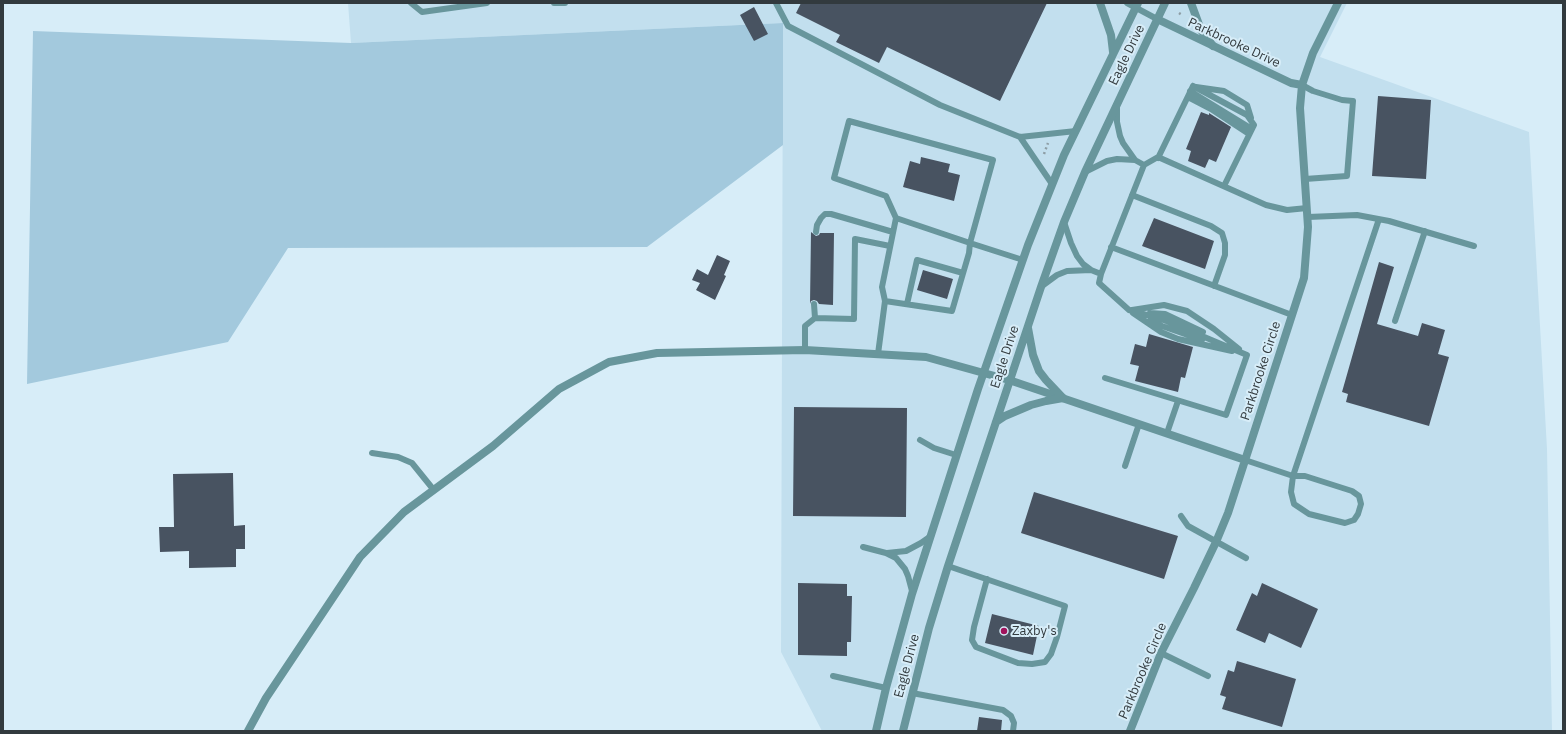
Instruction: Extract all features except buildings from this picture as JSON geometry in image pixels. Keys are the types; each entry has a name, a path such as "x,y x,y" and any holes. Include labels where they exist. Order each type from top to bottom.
{"street":[{"path":"1100,3 1111,35 1113,54"},
{"name":"Eagle Drive","path":"902,731 948,566 1009,380 1064,222 1085,172 1157,19 1166,3"},
{"path":"1191,3 1201,30 1213,46"},
{"name":"Parkbrooke Circle","path":"1130,731 1161,653 1216,542 1228,513 1304,278 1308,227 1300,108 1302,85 1313,53 1338,3"},
{"name":"Eagle Drive","path":"876,731 886,688 912,594 956,455 1023,260 1052,184 1136,5"},
{"name":"Parkbrooke Drive","path":"1157,19 1291,83 1302,85"},
{"path":"1028,325 1032,355 1039,371 1063,398"},
{"path":"248,731 266,698 360,557 404,512 433,489 493,446 559,389 609,362 657,353 804,350 926,357 1009,380 1245,460"},
{"path":"996,422 1005,416 1031,405 1063,398"}],"lane":[{"path":"411,3 422,12 487,3"},
{"path":"554,3 565,3"},
{"path":"776,3 788,26 940,105 1020,137 1076,131"},
{"path":"1128,3 1136,5 1157,19"},
{"path":"1302,85 1313,91 1342,100 1353,101 1347,176 1305,179"},
{"path":"1190,92 1224,91 1247,105 1252,129 1224,186"},
{"path":"1190,92 1211,109 1252,129"},
{"path":"1190,92 1247,115 1252,129"},
{"path":"1190,92 1158,158 1144,165 1111,247 1099,282 1129,310 1161,332 1178,339 1247,355"},
{"path":"1117,104 1117,122 1120,136 1127,150 1136,160 1144,165"},
{"path":"878,354 885,301 882,287 896,218 886,196 834,178 849,120 993,160 970,243 964,273 952,311 885,301"},
{"path":"1020,137 1052,184"},
{"path":"1158,158 1266,205 1287,210 1357,215 1379,219 1474,246"},
{"path":"1085,172 1107,161 1117,159 1136,160"},
{"path":"1132,196 1211,226 1222,233 1225,243 1225,255 1214,286"},
{"path":"816,232 817,225 821,218 825,214 831,214 893,232"},
{"path":"896,218 1023,260"},
{"path":"1245,460 1293,476 1306,476 1352,491 1359,496 1361,504 1358,514 1354,520 1345,523 1309,514 1294,504 1291,492 1293,476 1379,219"},
{"path":"1064,222 1077,256 1083,264 1091,270 1101,274"},
{"path":"1395,321 1425,231"},
{"path":"804,350 805,326 814,318 854,319 855,239 890,246"},
{"path":"1111,247 1292,315"},
{"path":"907,304 917,260 964,273"},
{"path":"1041,287 1057,276 1066,272 1073,270 1091,270"},
{"path":"814,304 814,318"},
{"path":"1129,310 1164,305 1187,311 1214,329 1247,355"},
{"path":"1129,310 1164,320 1247,355"},
{"path":"1105,378 1226,415 1247,355"},
{"path":"1167,433 1178,401"},
{"path":"1125,466 1139,424"},
{"path":"920,440 934,448 956,455"},
{"path":"372,453 398,457 412,463 433,489"},
{"path":"1181,516 1188,526 1246,558"},
{"path":"863,547 886,552 906,551 931,536"},
{"path":"886,552 896,558 905,569 911,584 912,594"},
{"path":"948,566 987,579 1065,606 1051,654 1045,662 1032,664 1018,663 976,647 972,640 974,627 987,579"},
{"path":"1161,653 1208,676"},
{"path":"833,676 886,688"},
{"path":"912,693 1003,710 1011,716 1014,723 1013,731"}],"path":[{"path":"1179,13 1182,15 1180,20"},
{"path":"1044,154 1049,141"}],"shaded area":[{"path":"348,3 1347,3 1320,57 1529,132 1547,449 1552,731 822,731 781,652 783,23 351,43"},
{"path":"783,23 783,145 647,247 288,248 228,342 27,384 33,31 351,43"}],"place":[{"name":"Zaxby's","path":"1004,631"}]}
